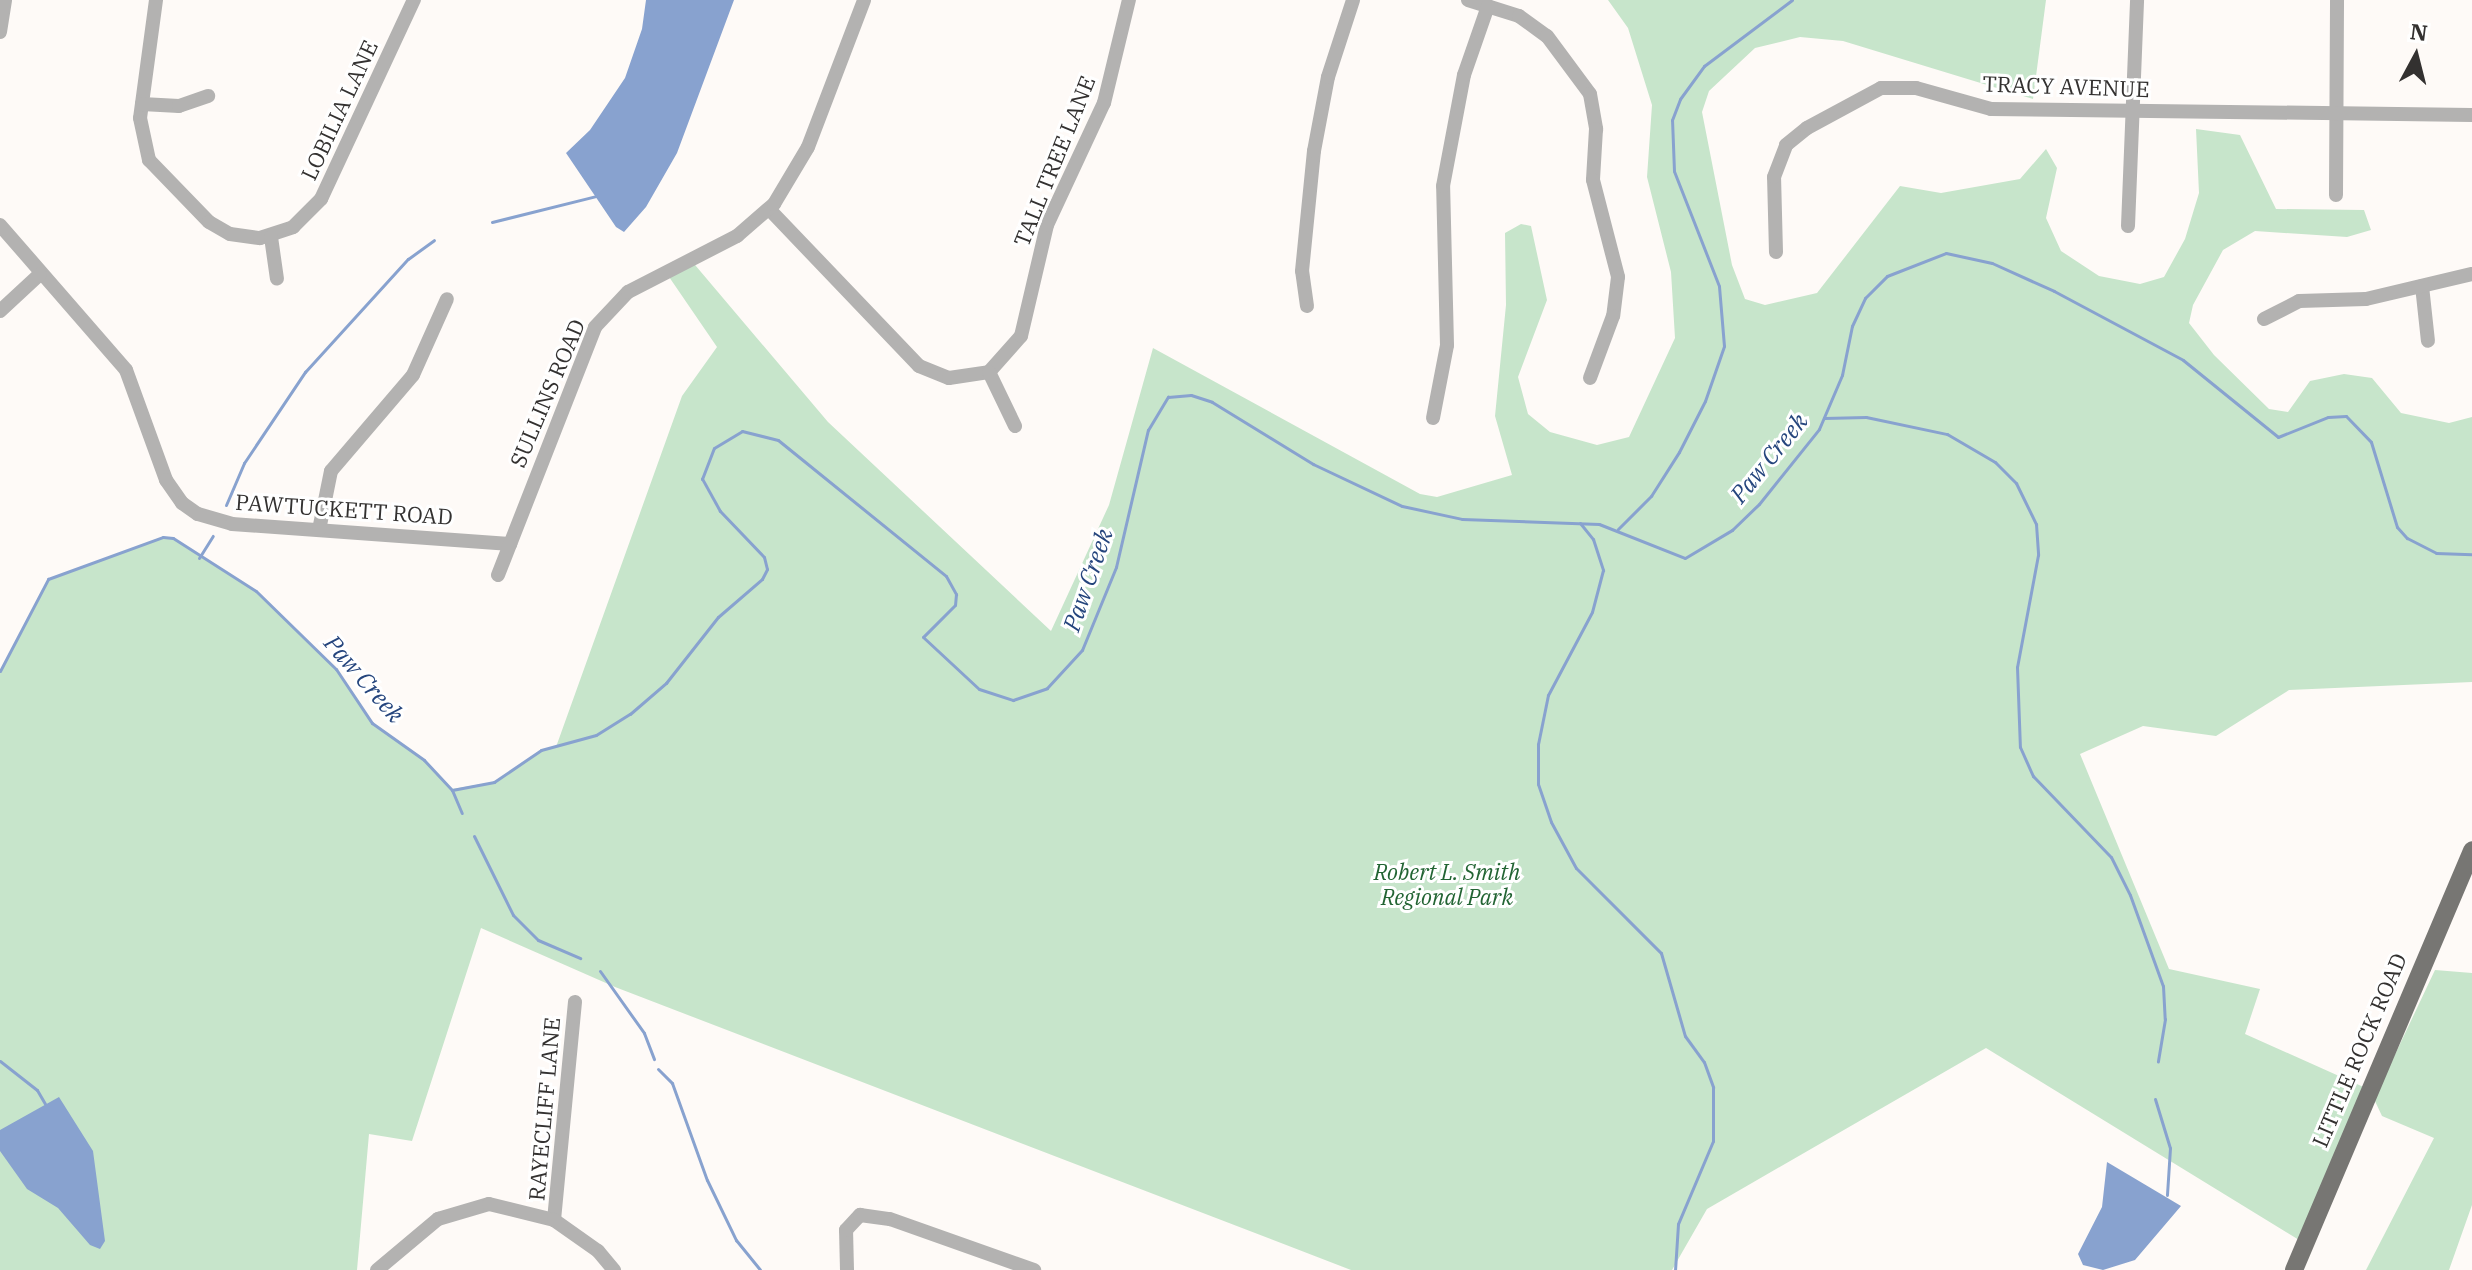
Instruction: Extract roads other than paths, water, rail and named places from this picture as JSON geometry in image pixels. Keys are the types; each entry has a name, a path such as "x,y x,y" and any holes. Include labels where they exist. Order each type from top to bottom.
{"main road":[{"name":"LITTLE ROCK ROAD","path":"2294,1270 2472,850"}],"street":[{"path":"0,32 5,0"},
{"path":"156,0 142,104 143,145 170,187 222,230 271,237 277,279"},
{"name":"LOBILIA LANE","path":"271,237 302,220 321,199 414,0"},
{"name":"SULLINS ROAD","path":"498,575 580,359 606,314 644,281 719,246 769,209 808,147 864,0"},
{"name":"TALL TREE LANE","path":"989,372 1021,336 1047,225 1104,103 1129,0"},
{"path":"1307,306 1302,271 1314,151 1328,77 1353,0"},
{"path":"1468,0 1519,16 1547,36 1590,94 1596,129 1593,180 1618,277 1613,316 1590,378"},
{"path":"2128,226 2130,111 2137,0"},
{"path":"2336,195 2337,0"},
{"path":"1433,418 1447,345 1443,186 1464,75 1488,6"},
{"name":"TRACY AVENUE","path":"1776,252 1774,177 1781,155 1807,128 1875,90 1907,86 1991,109 2472,115"},
{"path":"142,104 179,106 208,96"},
{"path":"769,209 919,366 949,378 989,372 1015,426"},
{"name":"PAWTUCKETT ROAD","path":"0,225 126,370 166,480 182,503 214,521 510,544"},
{"path":"0,311 40,274"},
{"path":"2264,319 2299,301 2366,299 2472,274"},
{"path":"2422,286 2428,341"},
{"path":"319,530 331,471 413,375 447,299"},
{"name":"RAYECLIFF LANE","path":"554,1220 575,1002"},
{"path":"377,1270 415,1234 464,1208 500,1205 554,1220 598,1251 614,1270"},
{"path":"847,1270 848,1223 855,1216 869,1215 1034,1270"}],"water":[{"path":"646,0 734,0 677,153 646,207 624,232 616,227 566,153 590,130 625,78 642,29"},
{"path":"59,1097 93,1151 105,1241 100,1249 90,1245 58,1208 27,1189 0,1151 0,1130"},
{"path":"2107,1162 2181,1206 2135,1260 2103,1270 2083,1265 2078,1254 2102,1207"}],"waterway":[{"path":"1618,529 1651,496 1679,452 1705,401 1724,346 1719,286 1674,171 1672,120 1680,99 1704,66 1792,0"},
{"path":"492,222 596,196"},
{"path":"226,505 244,463 305,372 408,259 434,240"},
{"name":"Paw Creek","path":"452,790 494,782 541,750 596,735 630,714 666,683 718,617 762,579 767,569 764,557 720,511 702,479 714,448 742,431 778,440 946,576 956,594 955,605 923,637 979,689 1013,700 1047,688 1082,650 1116,567 1148,430 1168,397 1191,395 1212,402 1313,464 1402,506 1462,519 1599,524 1685,558 1732,530 1759,504 1819,429 1842,375 1852,326 1865,298 1887,276 1946,253 1992,263 2054,291 2183,360 2278,437 2328,417 2346,416 2371,442 2397,527 2407,538 2436,553 2472,554"},
{"path":"1824,418 1866,417 1947,434 1995,462 2016,483 2036,524 2038,555 2017,667 2020,747 2033,776 2111,857 2130,895 2163,986 2165,1019 2158,1061"},
{"path":"1580,523 1593,539 1603,570 1592,612 1548,695 1538,744 1538,784 1551,822 1576,868 1661,953 1685,1036 1704,1062 1713,1087 1713,1141 1678,1224 1675,1270"},
{"path":"199,558 213,536"},
{"name":"Paw Creek","path":"0,671 48,579 163,537 173,538 256,591 336,669 372,723 424,760 452,790 462,813"},
{"path":"474,836 513,915 538,940 580,958"},
{"path":"600,971 644,1033 654,1059"},
{"path":"0,1061 37,1090 45,1104"},
{"path":"658,1069 672,1083 707,1180 736,1240 760,1270"},
{"path":"2155,1099 2170,1148 2167,1195"}],"park label":[{"name":"Robert L. Smith Regional Park","path":"1447,884"}]}
